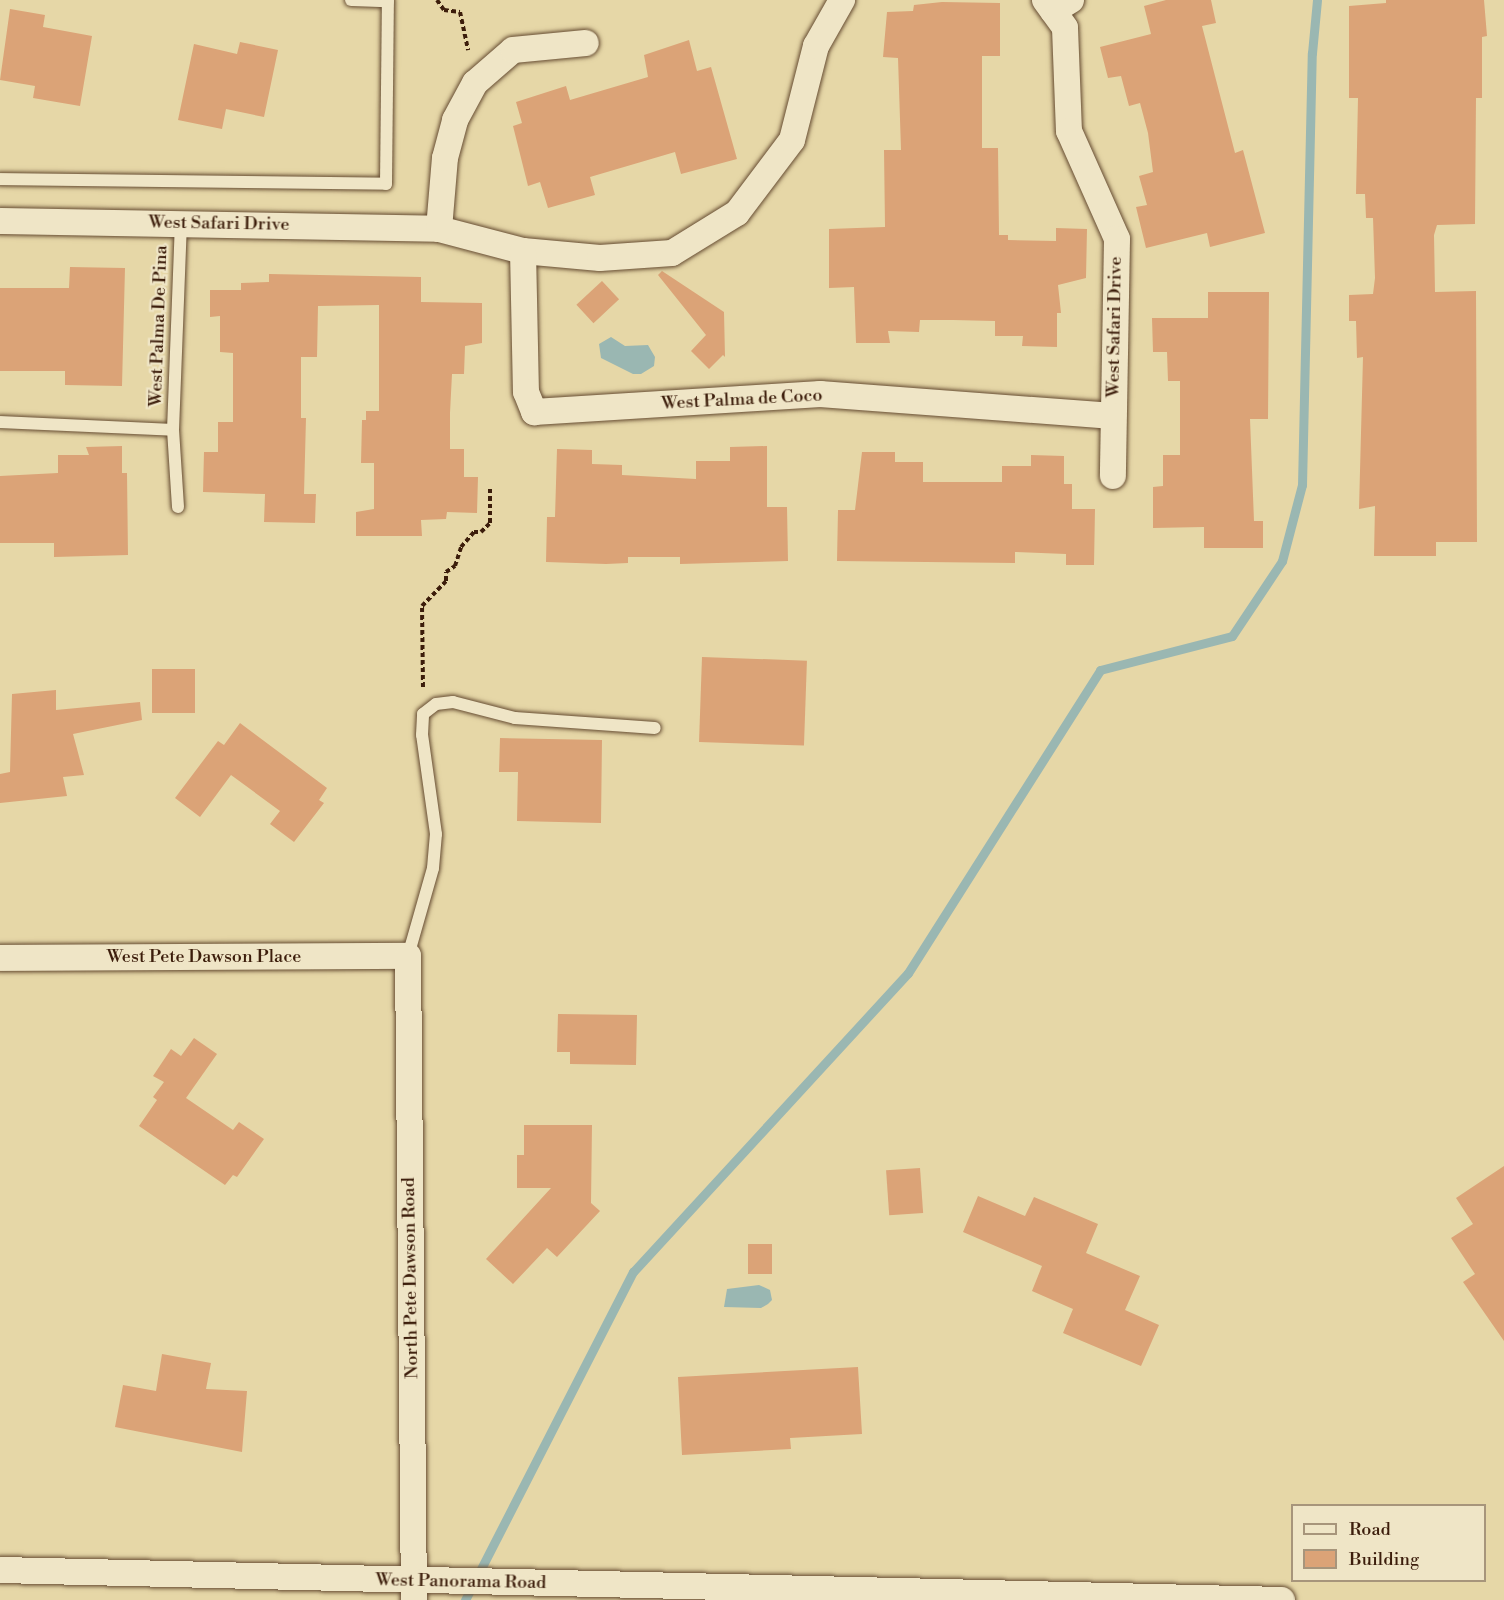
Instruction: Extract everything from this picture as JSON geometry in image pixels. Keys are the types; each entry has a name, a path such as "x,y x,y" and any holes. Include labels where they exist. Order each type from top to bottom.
{"street":[{"name":"West Safari Drive","path":"0,221 439,229 523,251 600,258 672,253 737,213 792,140 816,45 842,0"},
{"name":"West Safari Drive","path":"1056,4 1065,28 1069,131 1117,239 1113,476"},
{"path":"439,229 445,158 454,120 475,83 513,50 586,43"},
{"name":"West Palma de Coco","path":"523,251 526,392 534,412 820,394 1113,416"},
{"name":"West Pete Dawson Place","path":"0,958 408,956"},
{"name":"North Pete Dawson Road","path":"408,956 414,1591"},
{"name":"West Panorama Road","path":"0,1570 414,1591 1282,1600"}],"lane":[{"path":"0,179 386,184 388,0 351,0"},
{"name":"West Palma De Pina","path":"178,507 173,430 181,223"},
{"name":"West Palma De Pina","path":"0,422 173,430"},
{"path":"408,956 433,868 436,834 422,735 423,714 436,704 453,702 535,720 655,728"}],"path":[{"path":"438,0 444,10 460,12 475,83"},
{"path":"423,714 422,606 446,581 446,572 455,566 461,547 474,532 481,532 490,523 490,488"}],"water":[{"path":"611,337 625,346 648,345 655,357 654,366 641,374 633,374 601,358 599,344"},
{"path":"759,1285 770,1290 772,1300 768,1304 761,1308 724,1307 727,1289"}],"building":[{"path":"1166,0 1211,0 1216,23 1202,26 1235,153 1243,150 1265,233 1210,247 1207,233 1146,248 1136,207 1147,205 1139,176 1153,172 1148,133 1140,103 1129,106 1121,76 1108,78 1100,47 1151,34 1144,6"},
{"path":"1386,0 1484,0 1487,36 1482,37 1482,98 1476,98 1475,224 1437,225 1434,235 1435,292 1476,291 1477,542 1436,542 1436,556 1374,556 1375,506 1359,509 1363,357 1357,358 1356,321 1349,321 1349,295 1373,294 1375,278 1373,218 1366,218 1365,194 1356,194 1358,98 1349,98 1349,6 1386,3"},
{"path":"942,2 1000,3 1000,56 982,56 982,148 998,148 999,235 1008,235 1008,240 1056,241 1056,228 1087,229 1086,278 1058,285 1061,313 1057,313 1057,347 1022,346 1023,336 995,336 995,321 953,320 920,320 919,332 888,331 890,343 856,343 854,287 829,288 829,229 885,227 884,150 901,150 898,58 883,57 887,12 913,11 914,5"},
{"path":"10,9 45,15 43,27 92,36 80,106 33,98 35,86 0,80"},
{"path":"689,40 697,71 711,67 737,159 681,174 675,152 590,177 595,195 548,208 540,182 528,186 513,126 522,123 516,102 566,86 570,100 648,77 644,55"},
{"path":"240,42 278,50 264,117 226,109 222,129 178,120 194,44 237,54"},
{"path":"70,267 125,268 122,386 65,385 65,371 0,371 0,288 69,288"},
{"path":"662,271 724,312 725,357 723,355 709,369 691,351 706,335 658,275"},
{"path":"269,274 421,277 421,302 482,303 482,343 465,346 464,374 452,374 450,413 450,449 464,449 464,477 478,477 477,513 447,512 446,519 421,520 422,536 356,536 356,512 374,509 374,463 361,463 362,420 366,420 366,411 379,411 379,305 318,306 317,357 301,357 301,418 306,418 304,494 316,494 315,523 264,522 265,494 203,492 204,452 218,452 218,422 233,422 233,353 220,352 220,316 210,317 210,290 241,290 241,283 269,282"},
{"path":"602,281 619,299 593,323 576,305"},
{"path":"1208,292 1269,292 1268,419 1250,419 1254,521 1263,521 1263,548 1204,548 1204,527 1153,528 1153,487 1163,486 1163,455 1180,455 1180,381 1168,381 1167,352 1153,352 1152,318 1208,318"},
{"path":"122,446 122,473 127,473 128,555 54,557 54,543 0,543 0,476 58,473 58,455 89,455 86,447"},
{"path":"767,446 767,507 787,507 788,561 680,564 680,557 628,557 628,563 546,562 547,517 555,517 557,449 592,450 592,464 622,465 622,475 696,479 696,461 730,461 730,447"},
{"path":"862,452 895,452 895,462 923,462 923,482 1002,482 1002,466 1031,466 1031,455 1064,456 1064,484 1072,484 1072,509 1095,509 1094,565 1066,565 1066,554 1015,552 1015,563 837,561 838,510 855,510"},
{"path":"702,657 807,661 804,746 699,742"},
{"path":"152,669 195,669 195,713 152,713"},
{"path":"56,690 56,710 140,702 142,720 73,734 84,775 63,777 67,796 0,803 0,774 10,772 12,694"},
{"path":"240,723 327,788 319,800 324,803 294,842 270,824 280,811 231,775 200,817 175,798 218,741 224,745"},
{"path":"500,738 602,740 601,823 517,821 518,772 499,772"},
{"path":"558,1014 637,1015 636,1065 570,1064 570,1052 557,1052"},
{"path":"194,1038 217,1054 186,1098 233,1130 239,1122 264,1139 237,1177 233,1175 225,1185 139,1126 157,1100 153,1097 164,1082 153,1076 171,1049 181,1056"},
{"path":"524,1125 592,1125 591,1203 600,1211 557,1257 547,1248 513,1284 486,1259 551,1188 517,1188 517,1155 524,1155"},
{"path":"1504,1166 1504,1341 1463,1282 1475,1274 1451,1238 1473,1224 1456,1198"},
{"path":"920,1168 923,1213 889,1215 886,1170"},
{"path":"978,1196 1025,1216 1034,1197 1098,1224 1086,1253 1140,1276 1125,1310 1159,1325 1141,1366 1063,1333 1073,1309 1032,1291 1042,1266 963,1232"},
{"path":"748,1244 772,1244 772,1274 748,1274"},
{"path":"162,1354 211,1363 206,1389 247,1391 242,1452 115,1427 123,1385 156,1391"},
{"path":"858,1367 862,1434 790,1438 791,1449 682,1455 678,1377"}],"waterway":[{"path":"465,1600 633,1272 908,973 1100,670 1232,636 1282,561 1302,485 1312,53 1317,0"}]}
